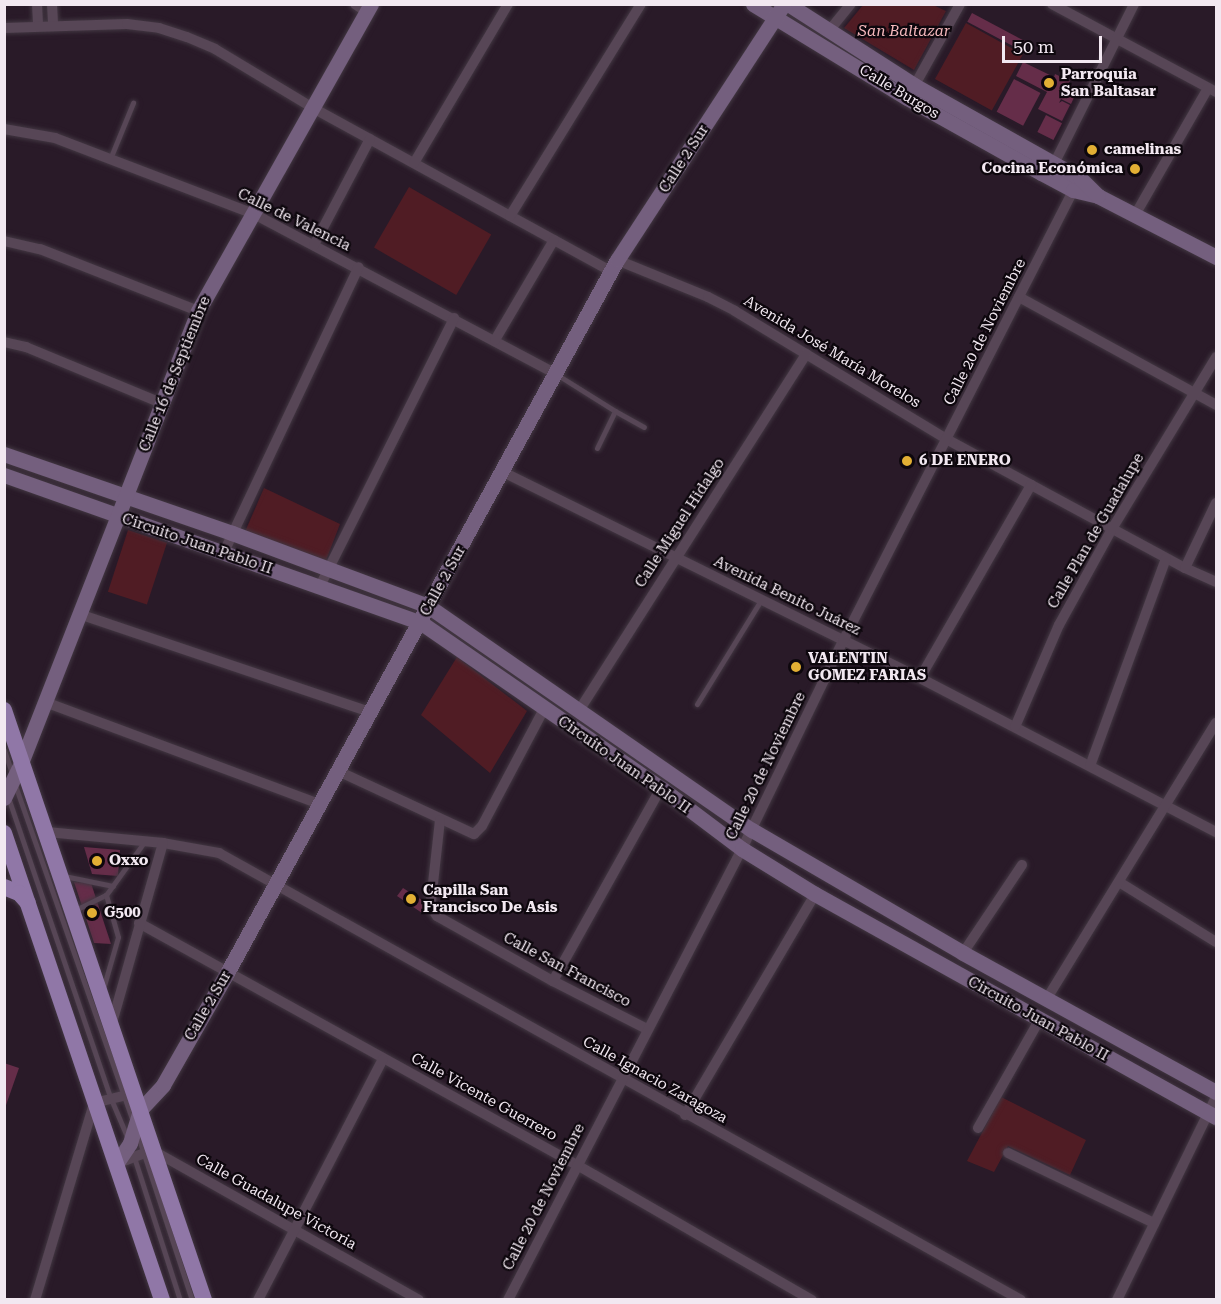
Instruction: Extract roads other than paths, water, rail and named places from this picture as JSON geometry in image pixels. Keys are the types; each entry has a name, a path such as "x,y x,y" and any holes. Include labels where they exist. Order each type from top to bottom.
{"main road":[{"name":"Calle Burgos","path":"753,4 1076,184 1216,257"},
{"name":"Calle Burgos","path":"786,4 911,92"},
{"name":"Calle 2 Sur","path":"116,1164 140,1150 135,1128 140,1110 163,1085 228,971 614,266 786,4"},
{"name":"Calle 16 de Septiembre","path":"7,789 21,763 198,311 314,108 364,7"},
{"name":"Circuito Juan Pablo II","path":"4,454 232,533 428,606 752,830 963,953 1216,1095"},
{"name":"Circuito Juan Pablo II","path":"4,476 420,622 661,788 742,849 815,894 1212,1115"},
{"path":"4,710 112,1023 129,1095 140,1110 140,1150 204,1299"},
{"path":"4,833 162,1299"},
{"path":"4,887 20,894 28,903"}],"street":[{"path":"37,4 38,26"},
{"path":"52,4 53,25"},
{"path":"414,163 508,4"},
{"path":"510,216 641,4"},
{"path":"828,32 851,4"},
{"path":"1052,4 1212,89 1135,215"},
{"path":"1051,170 1134,4"},
{"path":"911,92 958,5"},
{"name":"Avenida José María Morelos","path":"4,28 127,24 159,28 215,49 314,108 554,240 614,266 708,297 948,440 1166,558 1216,582"},
{"name":"Calle de Valencia","path":"4,129 55,138 254,214 358,267 556,374"},
{"path":"314,245 370,139"},
{"name":"Calle 20 de Noviembre","path":"508,1299 752,830 843,641 948,440 1076,184"},
{"path":"495,340 554,240"},
{"path":"4,241 40,249 198,311"},
{"path":"224,552 358,267"},
{"path":"1019,297 1216,405"},
{"path":"319,588 454,318"},
{"path":"4,342 26,347 161,403"},
{"name":"Calle Miguel Hidalgo","path":"580,709 806,354"},
{"name":"Calle Plan de Guadalupe","path":"1015,727 1059,625 1112,529 1216,357"},
{"name":"Avenida Benito Juárez","path":"503,472 675,558 762,598 1216,832"},
{"path":"920,678 1031,485"},
{"path":"1185,568 1216,503"},
{"path":"1090,766 1166,558"},
{"path":"79,614 370,712"},
{"path":"45,702 320,804"},
{"path":"338,771 468,833 478,832 544,709"},
{"path":"1046,1000 1216,723"},
{"path":"553,981 661,788"},
{"name":"Calle San Francisco","path":"440,820 432,909 437,916 553,981 647,1029"},
{"name":"Calle Ignacio Zaragoza","path":"47,832 163,843 219,853 1021,1299"},
{"path":"112,1023 163,843"},
{"path":"963,953 1022,865"},
{"path":"1119,882 1216,942"},
{"path":"685,1114 815,894"},
{"name":"Calle Vicente Guerrero","path":"139,923 577,1166 808,1299"},
{"path":"978,1128 1040,1019"},
{"path":"258,1299 296,1231 383,1059"},
{"path":"35,1299 94,1103 129,1095"},
{"path":"1117,1299 1154,1223 1212,1115 1216,1095"},
{"name":"Calle Guadalupe Victoria","path":"140,1150 296,1231 419,1299"},
{"path":"1008,1153 1154,1223"}],"lane":[{"path":"110,159 133,103"},
{"path":"556,374 644,427"},
{"path":"597,448 615,411"},
{"path":"697,704 762,598"},
{"path":"4,750 7,789 111,1099 140,1150 192,1299"},
{"path":"7,789 129,1095 135,1128"},
{"path":"74,911 106,895 145,842"},
{"path":"62,875 113,886"},
{"path":"102,993 118,937 106,895"},
{"path":"140,1150 180,1299"}],"place":[{"name":"Parroquia San Baltasar","path":"1049,83"},
{"name":"camelinas","path":"1092,150"},
{"name":"Cocina Económica","path":"1135,169"},
{"name":"6 DE ENERO","path":"907,461"},
{"name":"VALENTIN GOMEZ FARIAS","path":"796,667"},
{"name":"Oxxo","path":"97,861"},
{"name":"Capilla San Francisco De Asis","path":"411,899"},
{"name":"G500","path":"92,913"}],"park label":[{"name":"San Baltazar","path":"904,32"}]}
